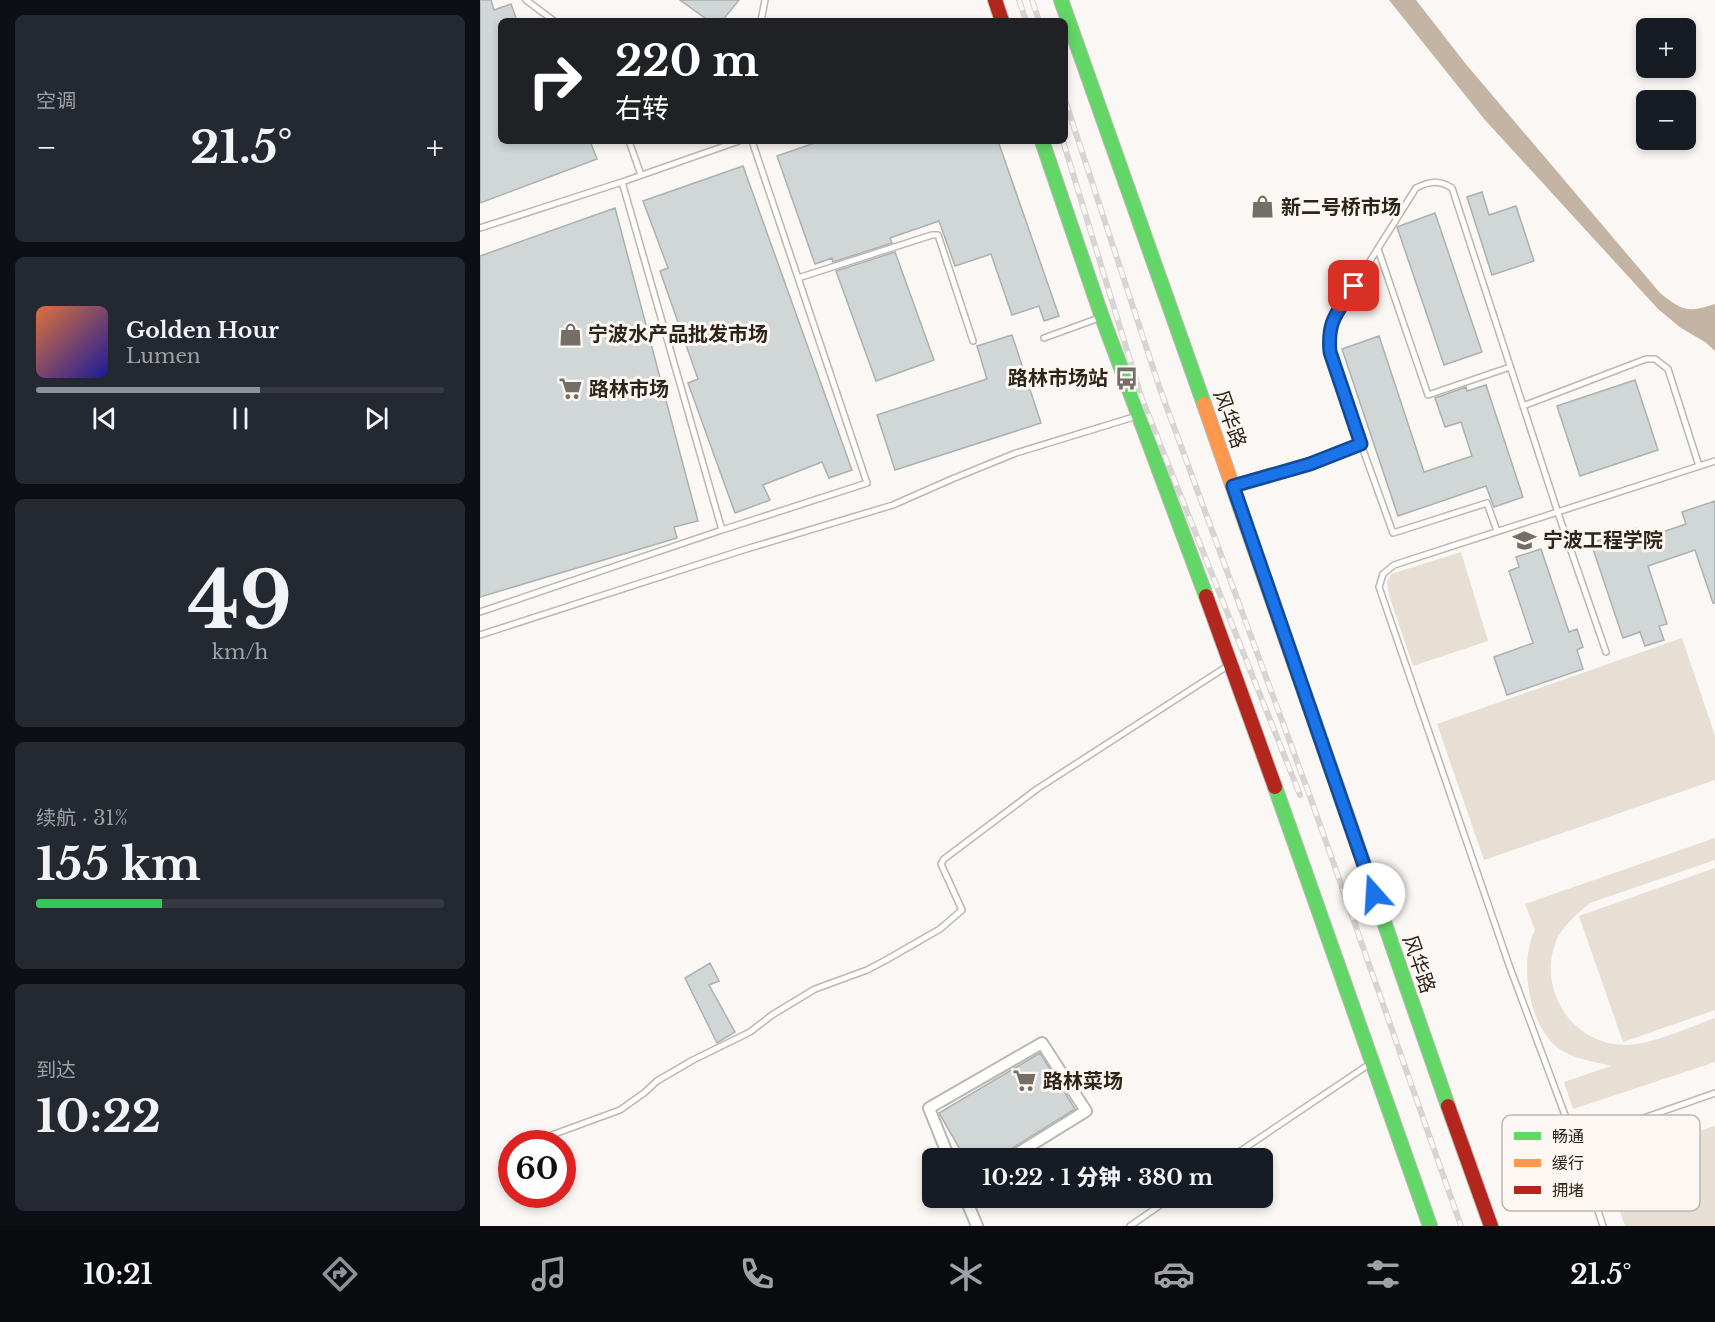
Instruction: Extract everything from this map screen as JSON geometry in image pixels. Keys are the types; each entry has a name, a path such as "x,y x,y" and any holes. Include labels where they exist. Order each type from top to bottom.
{"main road":[{"path":"994,0 1001,18"},
{"name":"风华路","path":"1061,0 1067,18"},
{"name":"风华路","path":"1068,20 1491,1226"},
{"path":"1043,144 1102,317 1232,663 1430,1226"}],"street":[{"path":"945,1148 929,1108 1042,1042 1086,1111 1026,1148"},
{"path":"970,1208 977,1226"}],"lane":[{"path":"526,0 550,18"},
{"path":"761,18 765,0"},
{"path":"630,144 641,175"},
{"path":"716,144 720,147"},
{"path":"480,228 730,144"},
{"path":"480,612 867,483 753,144"},
{"path":"1497,531 1487,503 1393,533 1330,352 1331,322 1416,188 1428,182 1440,181 1452,188 1606,652"},
{"path":"622,182 722,530"},
{"path":"798,278 938,235 974,341"},
{"path":"1378,249 1428,395 1510,367"},
{"path":"1044,338 1102,317"},
{"path":"1523,406 1646,359 1655,358 1668,369 1699,466"},
{"path":"480,634 893,505 952,478 1016,453 1139,416"},
{"path":"1233,486 1310,464 1361,444"},
{"path":"1565,1115 1506,954 1379,588 1383,574 1394,565 1715,461"},
{"path":"565,1130 620,1110 657,1081 750,1032 815,989 867,970 940,929 962,910 940,864 944,859 1036,789 1232,663"},
{"path":"1245,1148 1372,1062"},
{"path":"1652,1115 1715,1093"},
{"path":"1130,1226 1156,1208"},
{"path":"1598,1211 1603,1226"}],"shaded area":[{"path":"1389,0 1416,0 1465,63 1660,293 1685,309 1697,309 1715,304 1715,351 1658,309 1485,120"},
{"path":"1461,552 1488,641 1413,666 1389,595 1387,582 1391,574"},
{"path":"1682,638 1715,736 1715,780 1484,860 1437,724"},
{"path":"1715,838 1715,860 1590,903 1580,911 1566,925 1556,941 1551,960 1551,978 1564,1011 1575,1025 1590,1036 1607,1043 1626,1045 1648,1042 1715,1018 1715,1062 1573,1109 1564,1082 1611,1066 1564,1052 1548,1038 1540,1024 1529,992 1528,959 1530,943 1535,930 1525,904"},
{"path":"1715,868 1715,1010 1623,1042 1579,916"},
{"path":"1715,1126 1715,1226 1625,1226 1620,1211 1700,1211 1700,1131"}],"building":[{"path":"480,0 491,0 494,10 511,4 516,18 498,18 498,144 591,144 597,159 480,203"},
{"path":"680,0 739,0 724,18 705,18"},
{"path":"811,144 999,144 1059,316 1044,321 1039,306 1012,315 991,254 955,266 939,221 890,238 892,243 833,262 832,258 815,264 777,156"},
{"path":"743,166 852,470 829,478 822,462 763,485 770,500 735,513 688,383 698,379 660,271 668,268 643,201"},
{"path":"1482,192 1489,215 1516,206 1534,261 1492,275 1467,197"},
{"name":"宁波水产品批发市场","path":"615,208 698,521 674,527 677,538 480,597 480,256"},
{"path":"1435,213 1482,352 1444,365 1397,227"},
{"path":"895,252 934,360 876,381 836,271"},
{"path":"1012,335 1041,423 895,470 877,415 987,379 977,346"},
{"path":"1379,336 1424,472 1472,456 1461,422 1445,427 1435,398 1466,387 1467,391 1486,385 1523,497 1494,507 1486,486 1398,516 1342,349"},
{"path":"1635,380 1658,450 1580,476 1557,406"},
{"path":"1715,501 1715,603 1713,603 1695,550 1648,566 1667,624 1659,626 1664,640 1645,646 1640,632 1623,638 1591,543 1635,528 1639,540 1686,524 1682,512"},
{"path":"1541,549 1569,632 1577,629 1583,647 1577,650 1583,669 1507,695 1494,657 1533,643 1509,571 1519,567 1516,557"},
{"path":"710,963 719,981 709,985 735,1032 717,1043 685,978"},
{"name":"路林菜场","path":"1040,1053 1075,1109 1012,1148 959,1148 939,1113"}],"railway":[{"path":"1019,0 1025,18"},
{"path":"1032,0 1038,18"},
{"path":"1068,109 1160,389 1312,802 1461,1226"},
{"path":"1064,144 1141,396 1300,795"}],"traffic: fast":[{"path":"1061,0 1067,18"},
{"path":"1068,20 1204,404"},
{"path":"1043,144 1102,317 1206,596"},
{"path":"1299,677 1448,1106"},
{"path":"1275,787 1430,1226"}],"traffic: slow":[{"path":"1204,404 1299,677"}],"traffic: jam":[{"path":"995,0 1001,18"},
{"path":"1206,596 1275,787"},
{"path":"1448,1106 1491,1226"}],"place":[{"name":"新二号桥市场","path":"1263,207"},
{"name":"宁波水产品批发市场","path":"570,334"},
{"name":"路林市场站","path":"1126,378"},
{"name":"路林市场","path":"571,389"},
{"name":"宁波工程学院","path":"1525,540"},
{"name":"路林菜场","path":"1025,1081"}],"route":[{"path":"1354,286 1331,322 1329,336 1330,352 1361,444 1310,464 1233,486 1374,894"}]}
